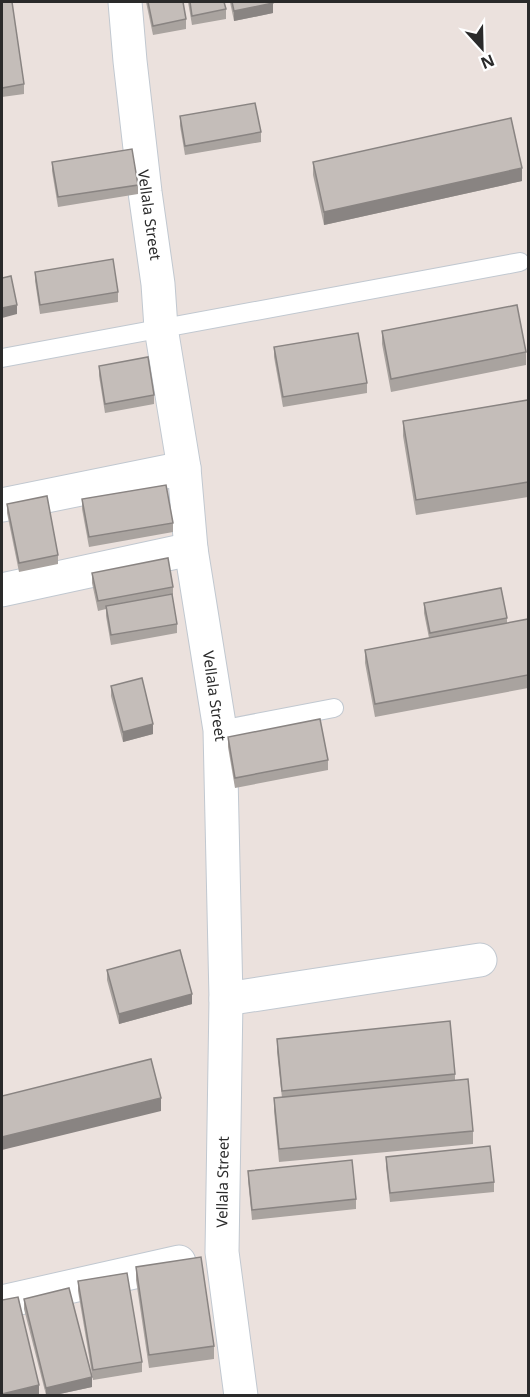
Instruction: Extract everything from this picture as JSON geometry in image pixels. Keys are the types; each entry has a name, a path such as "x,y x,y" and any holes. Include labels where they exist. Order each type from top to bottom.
{"street":[{"name":"Vellala Street","path":"125,2 145,192 158,284 161,328 184,468 191,549 220,730 226,999 222,1252 241,1395"},
{"path":"2,505 184,468"},
{"path":"2,590 191,549"},
{"path":"226,999 480,960"},
{"path":"2,1302 222,1252"}],"lane":[{"path":"2,358 520,262"},
{"path":"220,730 334,708"}],"building":[{"path":"2,2 12,2 24,84 2,88"},
{"path":"148,2 183,2 186,19 153,26"},
{"path":"190,2 224,2 226,9 192,16"},
{"path":"232,2 273,2 273,3 234,11"},
{"path":"255,103 261,132 185,146 180,116"},
{"path":"511,118 522,168 324,212 313,162"},
{"path":"132,149 138,185 58,197 52,162"},
{"path":"113,259 118,292 40,305 35,272"},
{"path":"11,276 17,305 2,308 2,278"},
{"path":"517,305 526,352 391,379 382,331"},
{"path":"358,333 367,383 283,397 274,347"},
{"path":"148,357 154,395 105,404 99,366"},
{"path":"528,400 528,482 416,500 403,421"},
{"path":"166,485 173,523 89,537 82,499"},
{"path":"47,496 58,555 19,563 7,504"},
{"path":"168,558 173,587 98,601 92,573"},
{"path":"501,588 507,618 430,633 424,603"},
{"path":"172,594 177,624 111,635 106,606"},
{"path":"528,619 528,675 375,704 365,650"},
{"path":"142,678 153,724 123,732 111,686"},
{"path":"320,719 328,760 235,778 228,737"},
{"path":"180,950 192,994 119,1014 107,970"},
{"path":"450,1021 455,1074 282,1091 277,1039"},
{"path":"151,1059 161,1098 2,1137 2,1096"},
{"path":"468,1079 473,1131 279,1149 274,1098"},
{"path":"490,1146 494,1182 390,1193 386,1157"},
{"path":"352,1160 356,1199 252,1210 248,1171"},
{"path":"201,1257 214,1346 149,1355 136,1267"},
{"path":"127,1273 142,1362 93,1370 78,1281"},
{"path":"69,1288 92,1377 46,1388 24,1299"},
{"path":"18,1297 39,1385 2,1394 2,1300"}]}
